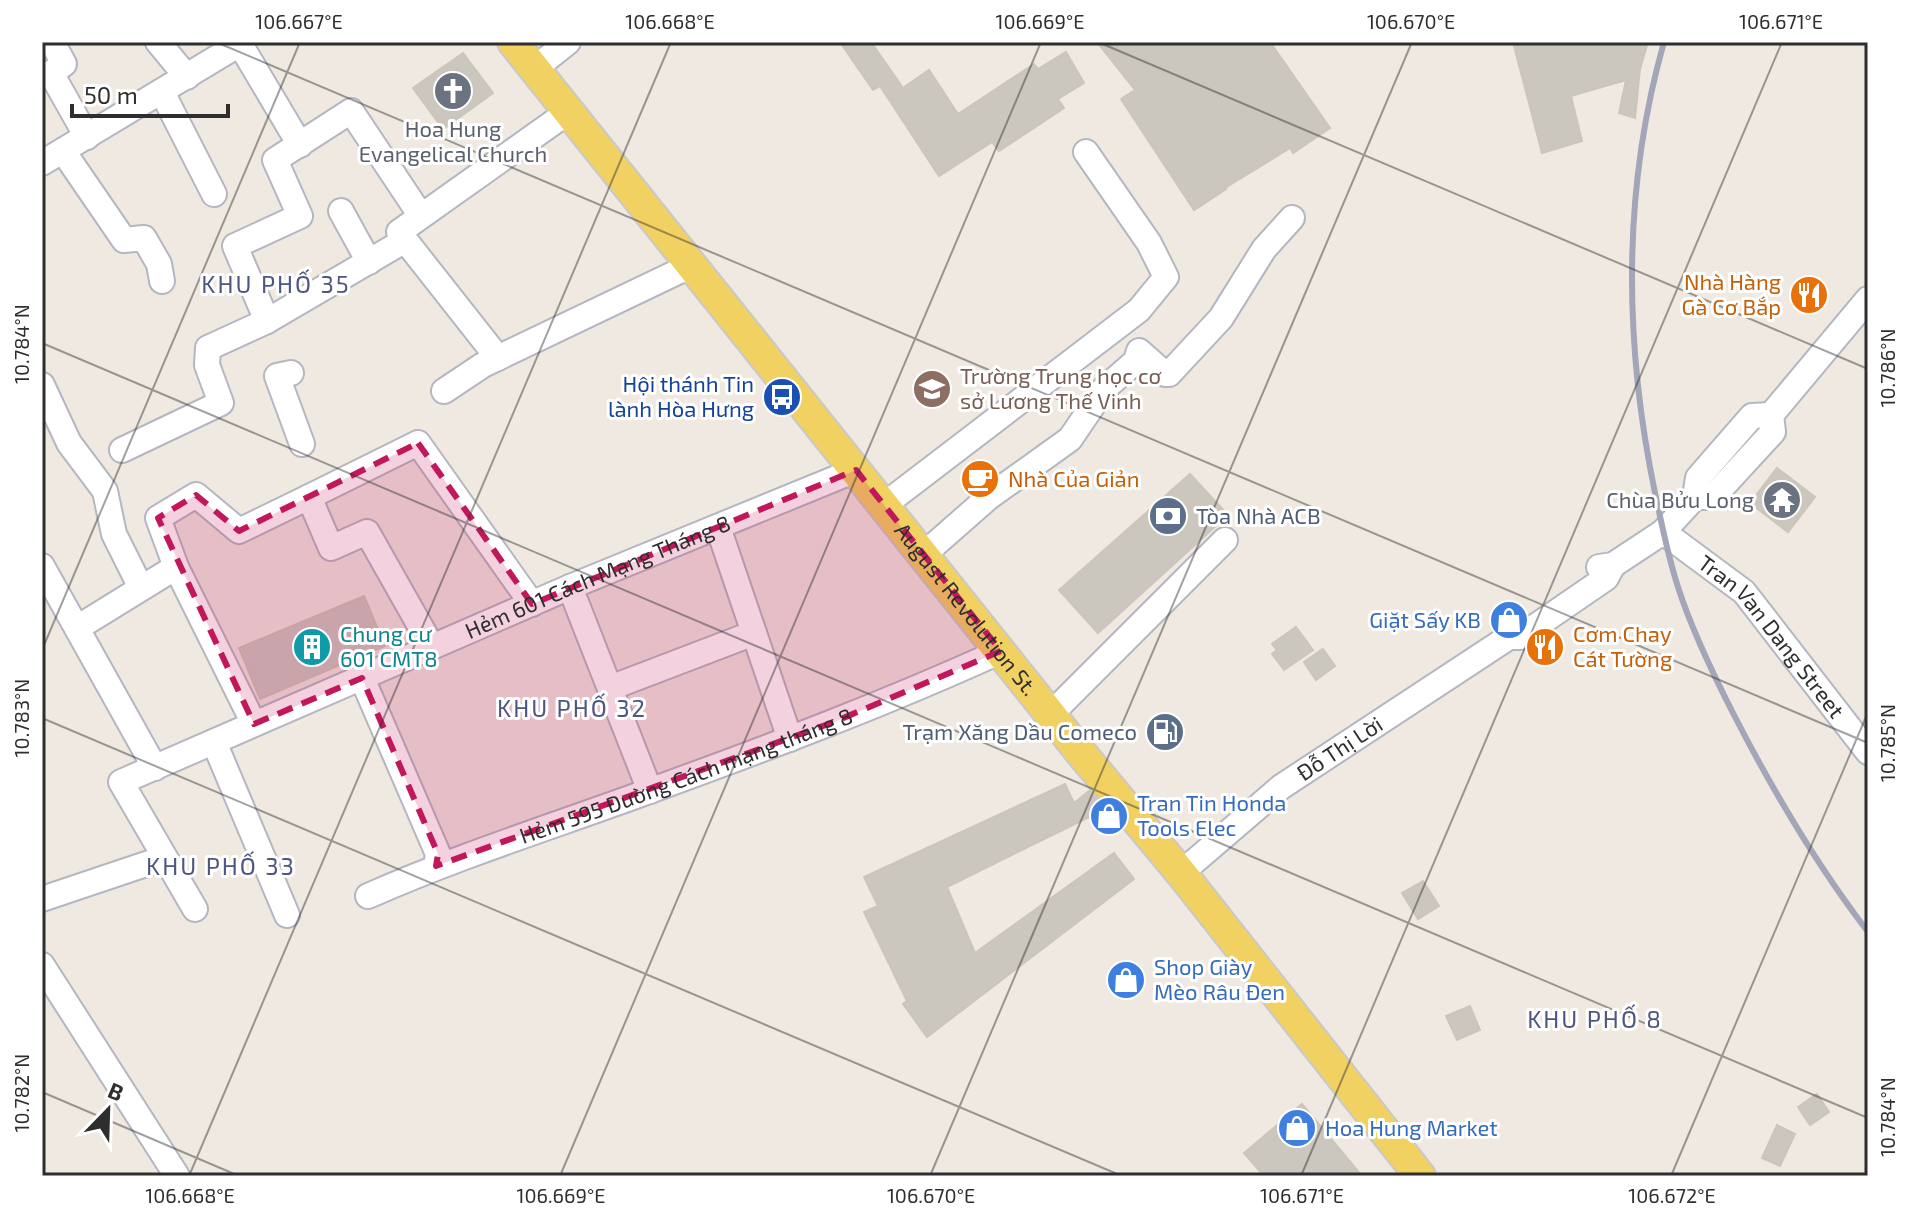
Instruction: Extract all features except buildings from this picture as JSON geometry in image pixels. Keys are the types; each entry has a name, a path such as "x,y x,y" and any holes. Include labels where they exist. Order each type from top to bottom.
{"main road":[{"name":"August Revolution St.","path":"513,42 1181,873 1420,1176"}],"street":[{"path":"52,42 64,64 46,75 87,137"},
{"path":"158,42 187,77"},
{"path":"534,69 568,42"},
{"path":"42,163 241,43 300,145"},
{"path":"162,92 214,194"},
{"path":"267,321 235,246 300,216 275,160 351,111 421,216"},
{"path":"498,358 399,232 568,112"},
{"path":"63,151 124,240 144,238 159,264 162,281"},
{"path":"884,505 1139,310 1166,277 1149,243 1086,152"},
{"path":"341,211 369,262"},
{"path":"924,554 989,497 1070,439 1104,389 1136,361 1139,351 1165,374 1169,374 1221,318 1264,249 1292,218"},
{"path":"122,450 221,403 207,365 208,348 267,321 405,240"},
{"path":"444,391 498,358 692,265"},
{"name":"Đỗ Thị Lời","path":"1181,873 1281,787 1509,637 1513,625 1595,567 1613,565 1668,516 1695,497 1698,478 1752,416 1771,415 1868,299"},
{"path":"291,373 277,376 302,444"},
{"path":"42,385 69,443 105,491 114,534 141,588"},
{"path":"254,724 176,567 158,518 196,495 239,531 418,443 532,604"},
{"name":"Hẻm 601 Cách Mạng Tháng 8","path":"164,858 121,782 570,587 856,470"},
{"path":"309,497 331,548 367,532 432,647"},
{"name":"Tran Van Dang Street","path":"1668,516 1744,592 1868,752"},
{"path":"718,527 790,739"},
{"path":"1051,714 1225,540"},
{"path":"42,566 155,768"},
{"path":"77,628 176,567"},
{"name":"Hẻm 595 Đường Cách mạng tháng 8","path":"570,587 650,791"},
{"path":"610,688 754,633"},
{"name":"Hẻm 595 Đường Cách mạng tháng 8","path":"368,896 436,866 790,739 921,687 1001,651"},
{"path":"362,678 438,854 436,866"},
{"path":"214,742 287,915"},
{"path":"42,899 164,858 195,909"},
{"path":"42,965 177,1176"}],"highlighted area":[{"path":"418,443 532,604 856,470 1001,651 834,722 436,866 438,854 362,678 254,724 158,518 196,495 239,531"}],"railway":[{"path":"1664,42 1650,98 1641,154 1632,267 1637,380 1665,541 1690,620 1734,715 1796,826 1868,932"}],"place":[{"name":"Hoa Hung Evangelical Church","path":"453,91"},
{"name":"Nhà Hàng Gà Cơ Bắp","path":"1809,295"},
{"name":"Trường Trung học cơ sở Lương Thế Vinh","path":"932,389"},
{"name":"Hội thánh Tin lành Hòa Hưng","path":"782,397"},
{"name":"Nhà Của Giản","path":"980,479"},
{"name":"Chùa Bửu Long","path":"1782,500"},
{"name":"Tòa Nhà ACB","path":"1168,516"},
{"name":"Giặt Sấy KB","path":"1509,620"},
{"name":"Chung cư 601 CMT8","path":"312,647"},
{"name":"Cơm Chay Cát Tường","path":"1545,647"},
{"name":"Trạm Xăng Dầu Comeco","path":"1165,732"},
{"name":"Tran Tin Honda Tools Elec","path":"1109,816"},
{"name":"Shop Giày Mèo Râu Đen","path":"1126,980"},
{"name":"Hoa Hung Market","path":"1297,1128"}],"district":[{"name":"KHU PHỐ 35","path":"276,285"},
{"name":"KHU PHỐ 32","path":"572,709"},
{"name":"KHU PHỐ 33","path":"221,867"},
{"name":"KHU PHỐ 8","path":"1595,1020"}]}
